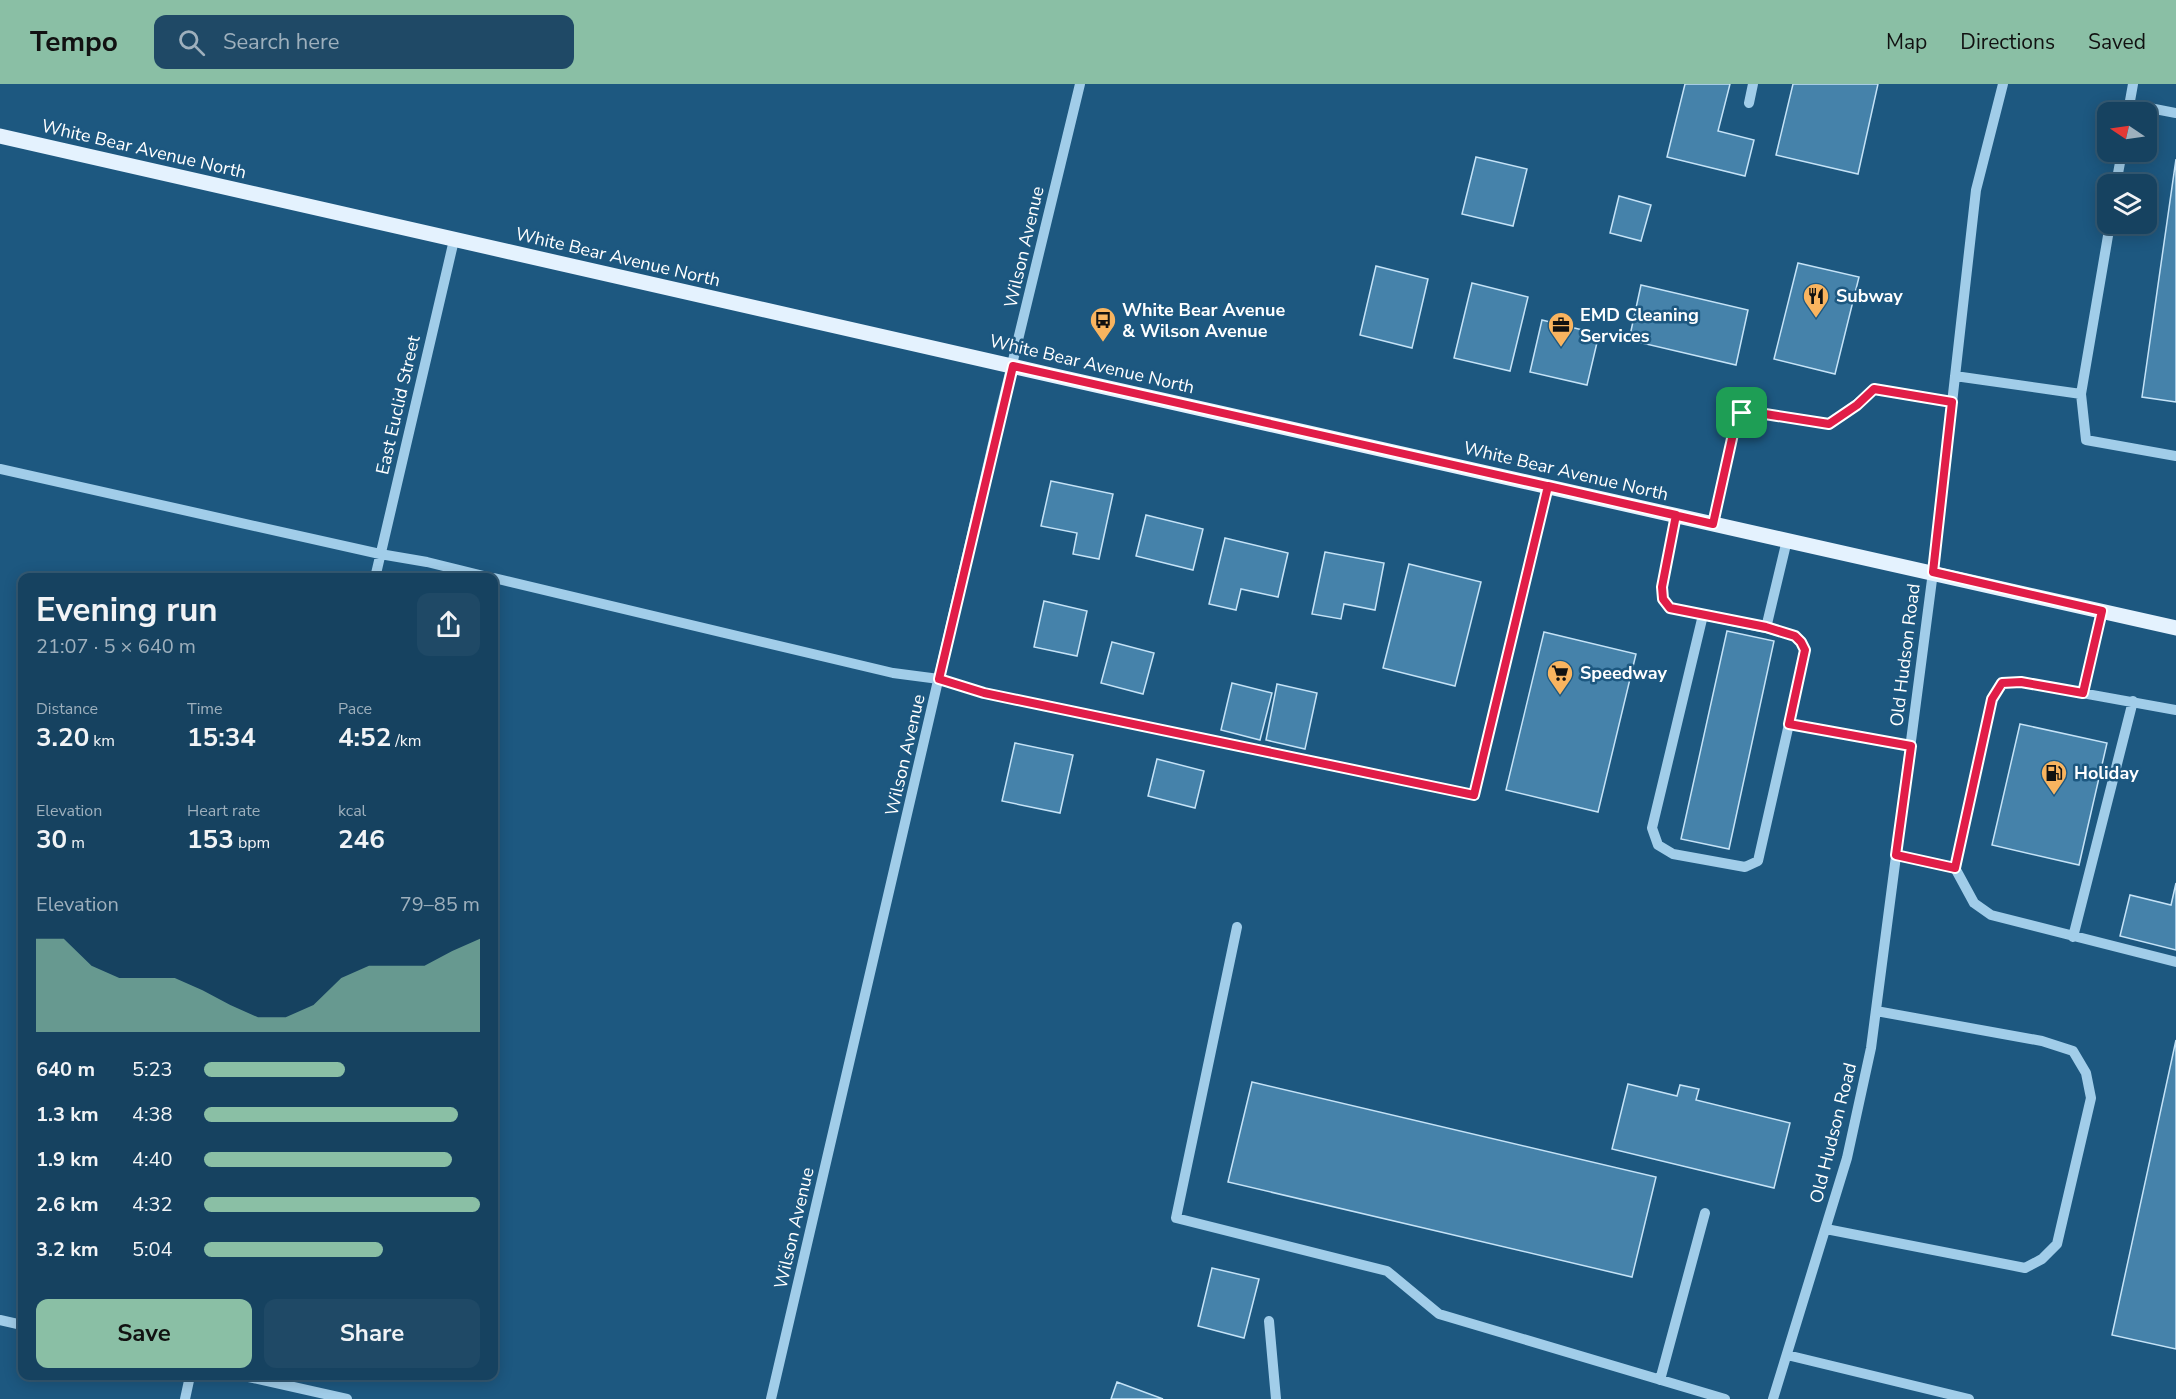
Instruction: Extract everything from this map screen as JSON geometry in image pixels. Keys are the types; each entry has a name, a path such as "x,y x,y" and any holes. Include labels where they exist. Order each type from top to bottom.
{"main road":[{"name":"White Bear Avenue North","path":"0,136 2176,628"}],"street":[{"name":"Wilson Avenue","path":"771,1399 1080,84"},
{"path":"1749,103 1753,84"},
{"name":"Old Hudson Road","path":"1773,1399 1847,1158 1871,1048 1933,572 1976,190 2003,84"},
{"path":"2130,102 2133,84"},
{"path":"2157,111 2176,113"},
{"path":"2108,234 2081,394 2086,441 2176,456"},
{"name":"East Euclid Street","path":"376,573 454,240"},
{"path":"1955,376 2081,394"},
{"path":"1713,524 1735,425 1742,413 1765,414 1829,424 1857,405 1874,389 1952,402"},
{"path":"0,469 380,555 427,562 472,573"},
{"path":"498,579 893,673 939,679 984,693 1474,795 1548,486"},
{"path":"1676,515 1662,587 1663,599 1670,608 1766,627 1795,636 1805,650 1758,861 1745,867 1673,854 1658,845 1652,828 1703,615"},
{"path":"1766,627 1787,540"},
{"path":"2083,693 2102,611"},
{"path":"2176,710 2021,682 2002,683 1992,699 1955,868 1974,903 1991,915 2176,962"},
{"path":"2073,937 2133,701"},
{"path":"1789,724 1911,746"},
{"path":"1896,855 1955,868"},
{"path":"1237,927 1176,1218 1387,1271 1439,1314 1725,1399"},
{"path":"1826,1229 2025,1268 2042,1259 2056,1244 2091,1098 2086,1073 2073,1052 2042,1041 1876,1011"},
{"path":"1660,1380 1705,1213"},
{"path":"0,1320 18,1324"},
{"path":"1269,1321 1276,1399"},
{"path":"1787,1355 1969,1399"},
{"path":"185,1399 189,1380"},
{"path":"262,1380 347,1399"}],"building":[{"path":"1685,84 1730,84 1718,131 1754,140 1745,176 1667,157"},
{"path":"1793,84 1878,84 1858,174 1776,155"},
{"path":"1476,157 1527,169 1513,226 1462,214"},
{"path":"2176,159 2176,402 2142,397"},
{"path":"1619,196 1651,205 1641,241 1610,233"},
{"path":"1798,263 1859,277 1835,374 1774,359"},
{"path":"1376,266 1428,279 1412,348 1360,335"},
{"path":"1472,283 1528,297 1510,371 1454,358"},
{"path":"1641,285 1748,310 1736,365 1629,340"},
{"path":"1542,320 1599,334 1587,385 1530,372"},
{"path":"1051,481 1113,494 1099,559 1073,554 1077,533 1041,526"},
{"path":"1146,515 1203,529 1193,570 1136,556"},
{"path":"1225,538 1288,553 1278,597 1241,589 1236,610 1209,604"},
{"path":"1325,552 1384,563 1375,610 1344,604 1341,619 1312,614"},
{"path":"1409,564 1481,582 1455,686 1383,668"},
{"path":"1044,601 1087,611 1077,656 1034,647"},
{"path":"1727,631 1774,641 1729,849 1681,839"},
{"path":"1544,632 1636,654 1598,812 1506,790"},
{"path":"1112,642 1154,653 1143,694 1101,683"},
{"path":"1232,683 1272,693 1260,740 1221,730"},
{"path":"1277,684 1317,693 1305,749 1266,740"},
{"path":"2020,724 2107,743 2079,865 1992,845"},
{"path":"1015,743 1073,755 1060,813 1002,801"},
{"path":"1157,759 1204,771 1195,808 1148,796"},
{"path":"2176,883 2176,950 2120,936 2130,895 2171,905"},
{"path":"2176,1040 2176,1349 2112,1335"},
{"path":"1252,1082 1656,1177 1632,1277 1228,1182"},
{"path":"1628,1084 1677,1096 1680,1085 1699,1089 1696,1100 1790,1123 1774,1188 1612,1149"},
{"path":"1212,1268 1259,1279 1244,1338 1198,1326"},
{"path":"1117,1382 1163,1399 1111,1399"}],"place":[{"name":"Subway","path":"1816,319"},
{"name":"White Bear Avenue & Wilson Avenue","path":"1103,343"},
{"name":"EMD Cleaning Services","path":"1561,348"},
{"name":"Speedway","path":"1560,696"},
{"name":"Holiday","path":"2054,796"}],"route":[{"path":"1742,413 1735,425 1713,524 1676,515 1612,501 1548,486 1474,795 984,693 939,679 1013,366 1548,486 1676,515 1662,587 1663,599 1670,608 1766,627 1795,636 1805,650 1789,724 1911,746 1896,855 1955,868 1992,699 2002,683 2021,682 2083,693 2102,611 1933,572 1952,402 1874,389 1857,405 1829,424 1765,414 1742,413"}]}
